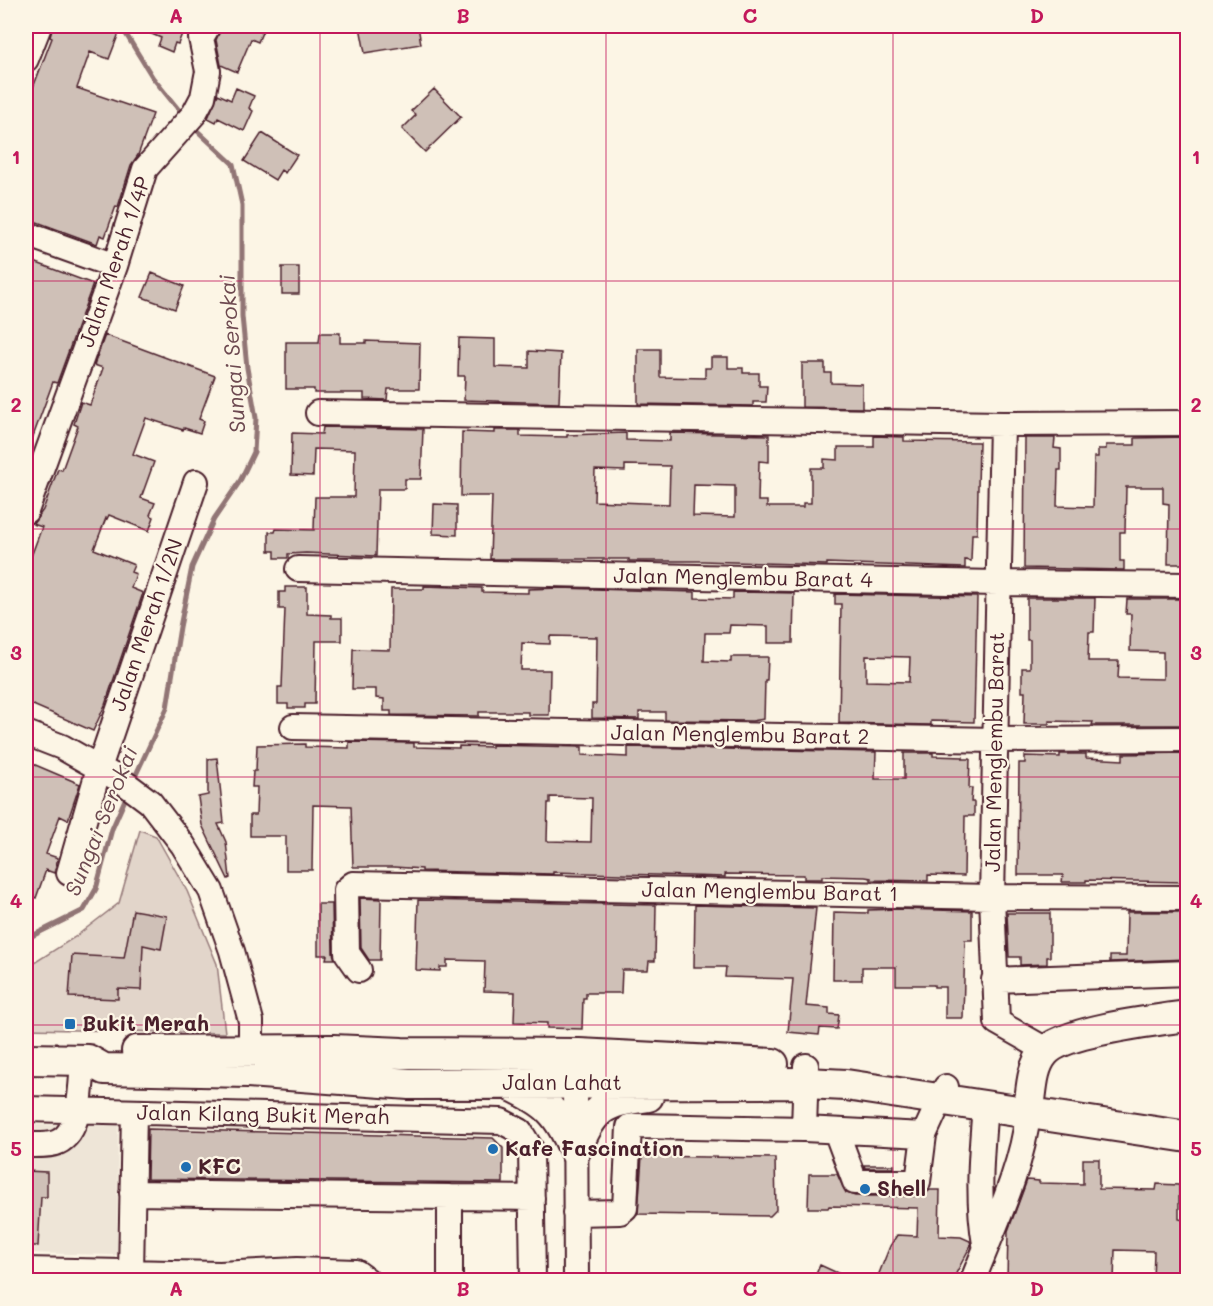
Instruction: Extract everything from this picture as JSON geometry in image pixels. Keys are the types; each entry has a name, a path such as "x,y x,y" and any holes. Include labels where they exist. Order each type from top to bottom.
{"main road":[{"path":"1029,1110 1036,1064 1046,1050 1077,1036 1148,1021 1188,1016"},
{"name":"Jalan Lahat","path":"92,1063 106,1051 251,1049 579,1054 762,1064 846,1085 944,1093 1029,1110"},
{"path":"251,1049 260,1059 270,1062 351,1070 409,1084"},
{"path":"402,1053 464,1066 555,1067 565,1072 575,1083 598,1068 614,1066 762,1064"},
{"name":"Jalan Lahat","path":"26,1059 409,1084 575,1083 806,1074"},
{"path":"575,1151 587,1125 598,1110 618,1100 651,1096 747,1093 806,1074"},
{"path":"507,1083 535,1097 554,1112 565,1127 575,1151"},
{"name":"Jalan Lahat","path":"944,1093 985,1106 1029,1110"},
{"path":"1029,1110 1188,1128"},
{"path":"1029,1110 1188,1137"}],"street":[{"path":"26,59 39,26"},
{"name":"Jalan Merah 1/4P","path":"26,510 115,266 145,169 194,114 203,97 207,71 201,38 208,26"},
{"path":"26,234 115,266"},
{"path":"318,413 1002,424 1188,423"},
{"name":"Jalan Menglembu Barat","path":"1002,424 992,897 994,980 997,1022 1046,1050"},
{"name":"Jalan Merah 1/2N","path":"69,873 99,768 196,482"},
{"name":"Jalan Menglembu Barat 4","path":"298,569 1188,585"},
{"name":"Jalan Menglembu Barat 2","path":"293,727 996,740 1188,739"},
{"path":"26,733 62,747 122,781 150,802 183,845 211,891 232,951 250,1020 251,1049"},
{"name":"Jalan Menglembu Barat 1","path":"359,970 347,954 346,890 352,884 992,897 1188,898"},
{"path":"994,980 1188,973"},
{"path":"26,1145 56,1144 67,1137 79,1110 92,1063"},
{"path":"804,1129 806,1074"},
{"path":"575,1083 576,1281"},
{"path":"836,1131 855,1182 918,1182 924,1135 944,1093"},
{"path":"985,1106 980,1175 981,1222 986,1248"},
{"name":"Jalan Kilang Bukit Merah","path":"26,1109 501,1121 520,1131 531,1149 532,1198"},
{"path":"973,1281 1008,1190 1026,1130 1029,1110"},
{"path":"134,1112 132,1193 135,1275"},
{"path":"575,1213 620,1212 625,1208 629,1127 804,1129 924,1135"},
{"path":"980,1175 1008,1190"},
{"path":"132,1193 532,1198 533,1281"},
{"path":"450,1197 450,1281"},
{"path":"26,1270 66,1276 220,1277 356,1272 367,1281"}],"shaded area":[{"path":"140,830 156,836 187,891 217,964 225,1033 26,1029 26,965 31,965 75,937 119,903"},
{"path":"26,1125 118,1125 117,1255 26,1253"}],"building":[{"path":"53,26 100,26 119,33 109,59 90,52 77,88 153,114 138,155 131,165 118,207 116,206 105,237 100,235 97,244 26,218 26,106 52,38 50,37"},
{"path":"133,26 185,26 172,52 158,46 161,38"},
{"path":"222,26 257,26 263,30 258,42 251,39 237,72 221,65 216,40"},
{"path":"418,26 421,44 365,53 360,27"},
{"path":"236,88 254,96 249,108 253,111 244,131 218,118 216,122 208,118 218,94 231,100"},
{"path":"434,89 461,117 425,152 402,129 416,115 411,111"},
{"path":"262,133 297,155 285,173 281,170 275,180 244,161"},
{"path":"26,259 93,284 57,383 53,382 28,450 26,450"},
{"path":"282,267 299,267 299,294 282,294"},
{"path":"152,273 184,286 175,309 142,297"},
{"path":"320,333 340,333 340,343 366,343 366,341 420,343 419,389 388,389 387,400 364,399 364,393 314,393 314,389 286,389 286,342 319,342"},
{"path":"105,335 215,376 199,419 204,421 200,433 146,418 133,454 154,462 141,498 155,503 150,515 154,517 149,531 109,515 94,549 134,565 131,572 136,574 131,588 143,593 105,705 93,731 26,702 26,570 42,527 33,524 43,510 58,469 62,470 78,426 74,424 81,402 90,405 103,368 94,365"},
{"path":"459,338 495,339 495,367 529,368 529,351 561,353 559,403 464,400 465,376 458,376"},
{"path":"638,349 660,349 660,377 705,378 705,368 711,368 711,357 728,357 728,368 743,368 743,373 759,373 759,386 767,386 766,402 753,402 753,406 638,404"},
{"path":"802,363 825,363 825,373 831,373 831,383 862,384 862,408 802,407"},
{"path":"323,427 423,429 421,479 405,479 405,489 378,489 376,556 306,553 288,554 288,558 275,558 275,551 269,551 269,532 275,532 276,529 314,530 315,497 354,497 355,450 314,449 313,476 291,475 292,433 322,434"},
{"path":"495,430 520,430 520,436 567,437 567,435 626,433 626,440 670,441 670,433 769,435 769,462 759,461 758,501 767,501 767,507 803,507 803,503 811,503 811,468 824,468 824,459 838,460 838,447 874,447 874,436 904,437 904,441 979,442 977,534 972,534 971,561 965,560 965,568 827,563 827,565 629,561 629,559 490,559 492,496 461,496 462,432 495,433","holes":["625,465 670,466 669,504 594,501 595,470 625,471","694,485 735,486 735,517 693,516"]},
{"path":"1188,437 1188,564 1168,564 1169,504 1163,503 1163,487 1126,487 1125,532 1120,532 1120,561 1124,561 1124,570 1024,568 1025,438 1055,438 1054,448 1061,449 1057,506 1093,507 1094,457 1098,457 1098,449 1106,449 1106,445 1135,445 1135,438"},
{"path":"434,504 457,505 457,535 433,534"},
{"path":"424,586 482,588 482,592 528,593 528,589 560,588 695,592 695,598 733,599 733,592 794,593 793,643 768,643 768,626 730,625 729,633 705,633 704,661 731,662 731,657 768,657 764,719 752,721 665,720 665,712 639,712 639,719 592,718 592,704 596,704 597,637 550,636 550,644 522,643 521,670 550,670 549,715 528,715 528,712 479,712 479,716 391,715 391,711 384,711 384,699 376,698 376,689 352,689 353,649 390,650 391,589 424,589"},
{"path":"285,587 307,587 307,614 342,618 342,641 316,641 315,704 305,704 305,708 288,708 288,704 278,704 278,687 282,687 285,609 279,609 279,592 285,592"},
{"path":"835,594 977,597 974,722 931,721 931,725 839,723 841,604 835,604","holes":["866,656 910,657 909,682 866,681"]},
{"path":"1027,598 1095,598 1094,632 1089,632 1088,661 1119,661 1118,678 1163,679 1163,652 1130,651 1131,614 1126,614 1127,599 1188,599 1188,711 1185,711 1184,725 1092,725 1093,722 1049,721 1049,724 1024,724 1025,692 1022,692 1022,668 1030,668"},
{"path":"349,742 414,743 414,747 459,748 459,746 492,747 492,745 582,747 582,755 628,757 628,747 876,752 875,779 904,779 904,753 933,753 933,756 970,759 969,788 972,788 971,802 974,802 974,816 965,816 964,876 928,875 928,881 822,876 822,879 804,879 804,875 725,874 725,877 553,872 553,874 353,867 351,806 313,805 312,870 286,870 286,836 250,836 250,815 256,815 257,787 252,787 253,771 256,771 257,745 305,744 305,747 349,748","holes":["550,797 592,798 591,842 547,841"]},
{"path":"1188,753 1188,817 1185,817 1184,882 1086,880 1086,882 1062,882 1063,875 1018,875 1019,763 1025,763 1025,756 1060,757 1060,754 1086,754 1086,758 1123,760 1123,754"},
{"path":"217,758 224,823 218,824 226,842 230,878 228,879 202,825 198,797 208,795 208,759"},
{"path":"26,761 80,784 68,820 60,816 46,854 58,858 54,873 46,870 36,898 26,894"},
{"path":"360,898 381,899 380,960 369,960 361,948"},
{"path":"418,900 656,905 655,961 649,961 648,970 622,970 621,993 586,993 586,998 583,998 582,1029 547,1028 547,1023 514,1022 515,992 484,991 485,961 447,960 447,967 440,967 440,971 416,970"},
{"path":"318,904 332,904 335,959 326,959 327,955 318,955"},
{"path":"695,905 816,908 806,1006 829,1008 829,1014 839,1015 837,1029 820,1028 819,1035 788,1032 793,979 725,977 726,967 694,967"},
{"path":"133,910 167,916 161,949 143,945 141,990 118,989 118,999 69,997 72,955 124,958"},
{"path":"868,910 972,911 972,940 965,940 963,1018 945,1018 945,987 896,985 896,967 862,967 862,980 833,980 834,912 868,913"},
{"path":"1127,912 1188,912 1188,959 1110,962 1110,956 1126,956"},
{"path":"1007,913 1050,913 1050,957 1047,957 1047,964 1020,965 1020,957 1009,957"},
{"path":"148,1129 493,1138 503,1148 503,1183 147,1179"},
{"path":"642,1156 775,1158 776,1210 770,1216 638,1214"},
{"path":"1083,1159 1099,1159 1099,1189 1156,1190 1157,1184 1179,1185 1179,1219 1188,1221 1188,1281 1153,1281 1154,1251 1115,1250 1114,1281 1007,1281 1008,1231 1027,1180 1039,1181 1039,1183 1083,1184"},
{"path":"864,1165 894,1165 894,1168 865,1168"},
{"path":"26,1171 47,1172 47,1197 41,1197 38,1246 26,1246"},
{"path":"809,1174 837,1174 846,1193 855,1196 918,1196 930,1190 940,1190 939,1236 961,1237 970,1241 971,1245 952,1281 876,1281 897,1235 917,1236 918,1208 829,1206 828,1208 808,1208"},
{"path":"820,1265 855,1281 813,1281"}],"waterway":[{"name":"Sungai Serokai","path":"121,26 153,78 183,115"},
{"name":"Sungai Serokai","path":"133,781 167,708 192,567 214,519 240,481 254,452 256,418 247,368 242,316 242,205 233,164 191,125"},
{"name":"Sungai Serokai","path":"26,939 84,910 96,889 112,829 127,795"}],"place":[{"name":"Bukit Merah","path":"70,1024"},
{"name":"Kafe Fascination","path":"493,1149"},
{"name":"KFC","path":"186,1167"},
{"name":"Shell","path":"865,1189"}]}
